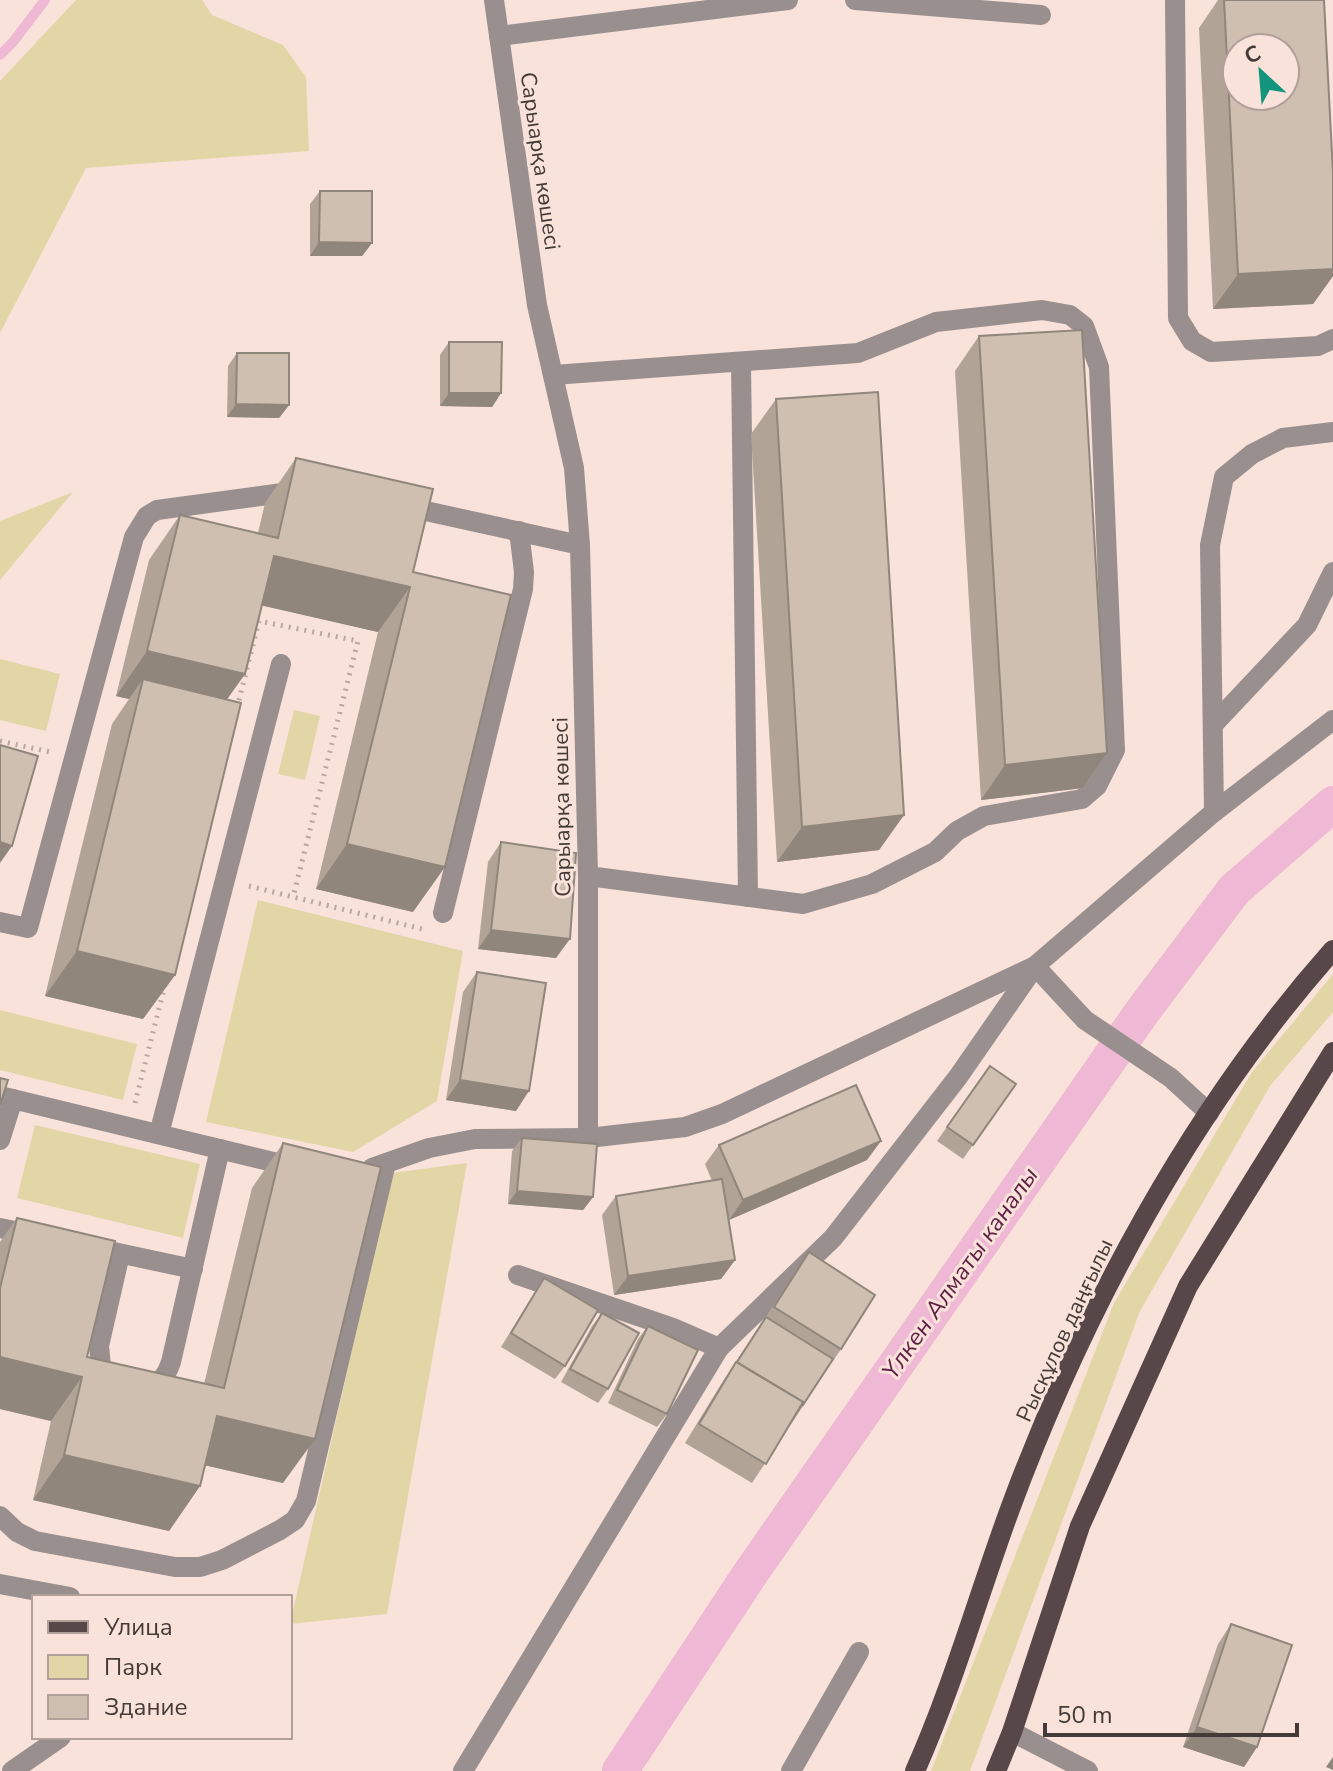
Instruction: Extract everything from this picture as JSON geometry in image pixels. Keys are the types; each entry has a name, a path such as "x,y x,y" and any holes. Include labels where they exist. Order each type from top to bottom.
{"main road":[{"name":"Рысқұлов даңғылы","path":"915,1771 934,1728 1011,1506 1111,1279 1209,1113 1265,1034 1333,950"},
{"path":"996,1771 1012,1732 1080,1526 1188,1286 1333,1052"}],"street":[{"name":"Сарыарқа көшесі","path":"494,0 537,305 574,468 580,545 588,876 588,1138"},
{"path":"499,36 788,0"},
{"path":"855,0 1041,15"},
{"path":"1175,0 1178,318 1192,341 1211,352 1318,346 1333,339"},
{"path":"553,375 858,353 936,322 1042,310 1070,315 1084,326 1099,367 1115,750 1097,786 1082,799 984,816 957,831 935,852 872,884 803,904 588,876"},
{"path":"741,363 748,897"},
{"path":"1214,812 1210,545 1224,477 1252,454 1283,438 1333,432"},
{"path":"0,922 28,928 134,537 147,516 168,509 324,489"},
{"path":"382,501 580,545"},
{"path":"443,913 523,589 519,531"},
{"path":"1213,725 1307,625 1333,572"},
{"path":"159,1134 281,664"},
{"path":"463,1771 719,1348 833,1238 958,1077 1035,966 1214,812 1333,720"},
{"path":"1035,966 1085,1020 1171,1078 1209,1113"},
{"path":"354,1172 450,1143 475,1139 588,1138 685,1127 722,1114 1035,966"},
{"path":"0,1140 6,1097 318,1173"},
{"path":"120,1254 99,1358 104,1373 119,1383 148,1387 156,1385 168,1372 220,1149"},
{"path":"0,1516 17,1532 35,1541 188,1567 200,1567 222,1560 295,1520 306,1501 386,1163"},
{"path":"0,1228 60,1241"},
{"path":"90,1247 193,1269"},
{"path":"518,1275 673,1328 719,1348"},
{"path":"0,1584 59,1595"},
{"path":"791,1771 859,1652"},
{"path":"1012,1732 1088,1771"},
{"path":"12,1771 58,1739"}],"path":[{"path":"0,741 75,757"},
{"path":"225,880 425,930 443,913"}],"green space":[{"path":"76,0 202,0 212,15 283,45 306,77 309,151 86,168 0,333 0,81"},
{"path":"73,492 0,580 0,521"},
{"path":"0,659 60,674 46,731 0,720"},
{"path":"294,710 320,716 305,780 278,774"},
{"path":"258,900 463,951 437,1101 353,1152 206,1122"},
{"path":"1333,974 1333,1012 1270,1086 1140,1311 970,1771 931,1771 1114,1303 1252,1072"},
{"path":"0,1010 137,1044 123,1100 0,1070"},
{"path":"35,1125 200,1164 183,1238 17,1198"},
{"path":"467,1163 387,1614 292,1624 292,1615 392,1173"}],"building":[{"path":"1224,0 1324,0 1333,173 1333,269 1238,274 1230,112 1301,112 1301,32 1226,32"},
{"path":"320,191 372,191 372,243 319,242"},
{"path":"1082,330 1107,753 1005,765 979,336"},
{"path":"449,342 502,342 501,393 449,393"},
{"path":"237,353 289,353 289,405 236,404"},
{"path":"878,392 904,815 802,827 776,399"},
{"path":"296,458 433,489 413,572 511,595 445,867 347,844 410,587 274,556 245,674 147,651 180,515 278,538"},
{"path":"143,679 241,703 175,975 77,951"},
{"path":"0,745 38,756 12,846 0,842"},
{"path":"501,842 576,853 570,939 491,930"},
{"path":"477,972 546,983 529,1091 460,1080"},
{"path":"990,1066 1016,1084 973,1145 947,1127"},
{"path":"0,1078 8,1080 0,1105"},
{"path":"856,1085 881,1141 743,1200 719,1145"},
{"path":"522,1138 597,1144 593,1197 517,1191"},
{"path":"283,1143 381,1167 315,1439 217,1416 200,1486 64,1455 82,1377 0,1357 0,1288 17,1218 115,1241 87,1357 224,1388"},
{"path":"722,1179 735,1260 628,1276 616,1196"},
{"path":"809,1252 875,1295 841,1349 774,1307"},
{"path":"544,1278 598,1310 565,1366 511,1333"},
{"path":"602,1313 639,1333 608,1389 570,1369"},
{"path":"766,1317 833,1359 803,1405 803,1402 737,1362"},
{"path":"648,1326 698,1350 667,1414 617,1390"},
{"path":"736,1362 803,1402 766,1464 699,1424"},
{"path":"1231,1624 1292,1645 1257,1747 1197,1727"}],"waterway":[{"path":"0,55 45,0"},
{"name":"Үлкен Алматы каналы","path":"620,1771 750,1574 1142,1012 1234,890 1333,804"}]}
